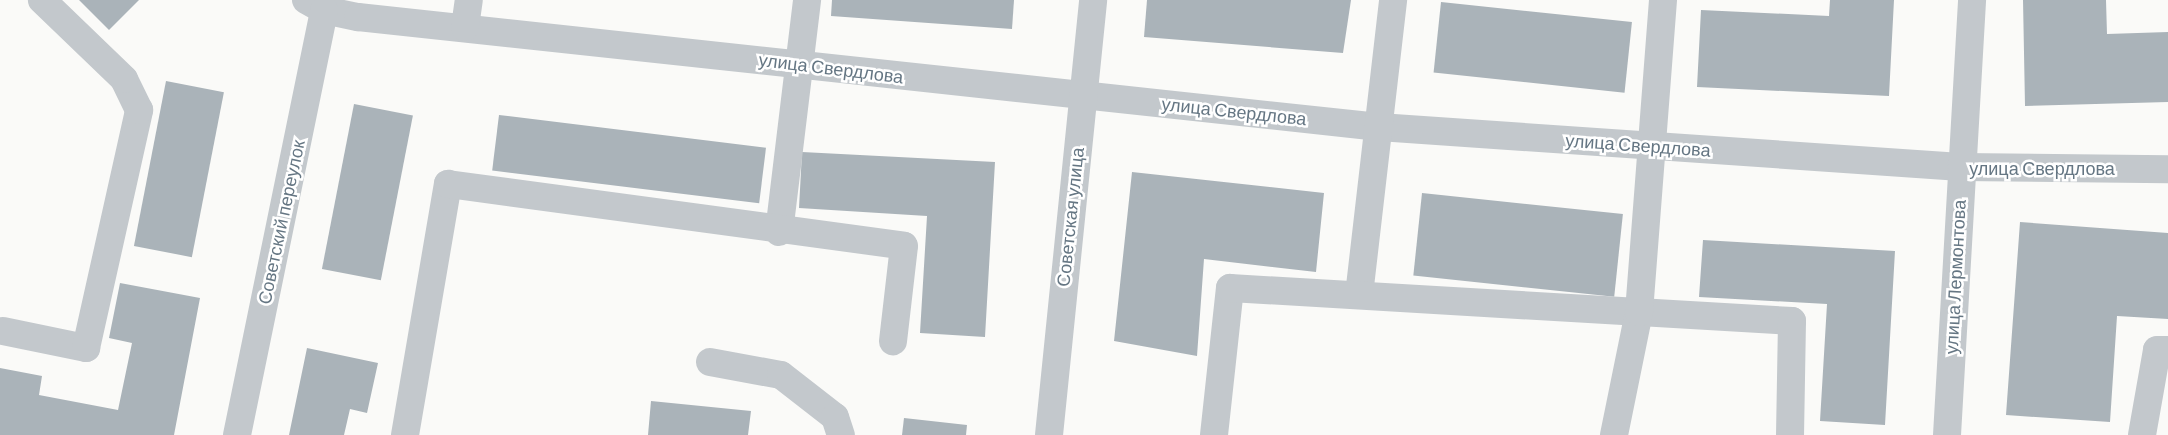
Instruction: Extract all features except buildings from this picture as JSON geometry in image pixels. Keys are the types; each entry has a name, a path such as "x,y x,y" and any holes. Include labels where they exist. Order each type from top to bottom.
{"street":[{"path":"4,330 86,348 139,110 124,79 42,0"},
{"path":"465,27 469,0"},
{"path":"779,232 807,0"},
{"name":"Советская улица","path":"1049,435 1093,0"},
{"path":"1360,295 1393,0"},
{"path":"1614,435 1639,312 1663,0"},
{"name":"улица Лермонтова","path":"1947,435 1960,167 1972,0"},
{"name":"улица Свердлова","path":"315,5 465,27 1379,127 1960,167 2168,169"},
{"name":"Советский переулок","path":"237,435 315,5"},
{"path":"405,435 448,184 779,232 904,246 893,341"},
{"path":"1214,435 1230,288 1792,321 1790,435"},
{"path":"2142,435 2157,350 2168,350"},
{"path":"710,362 782,375 835,417 841,435"}]}
